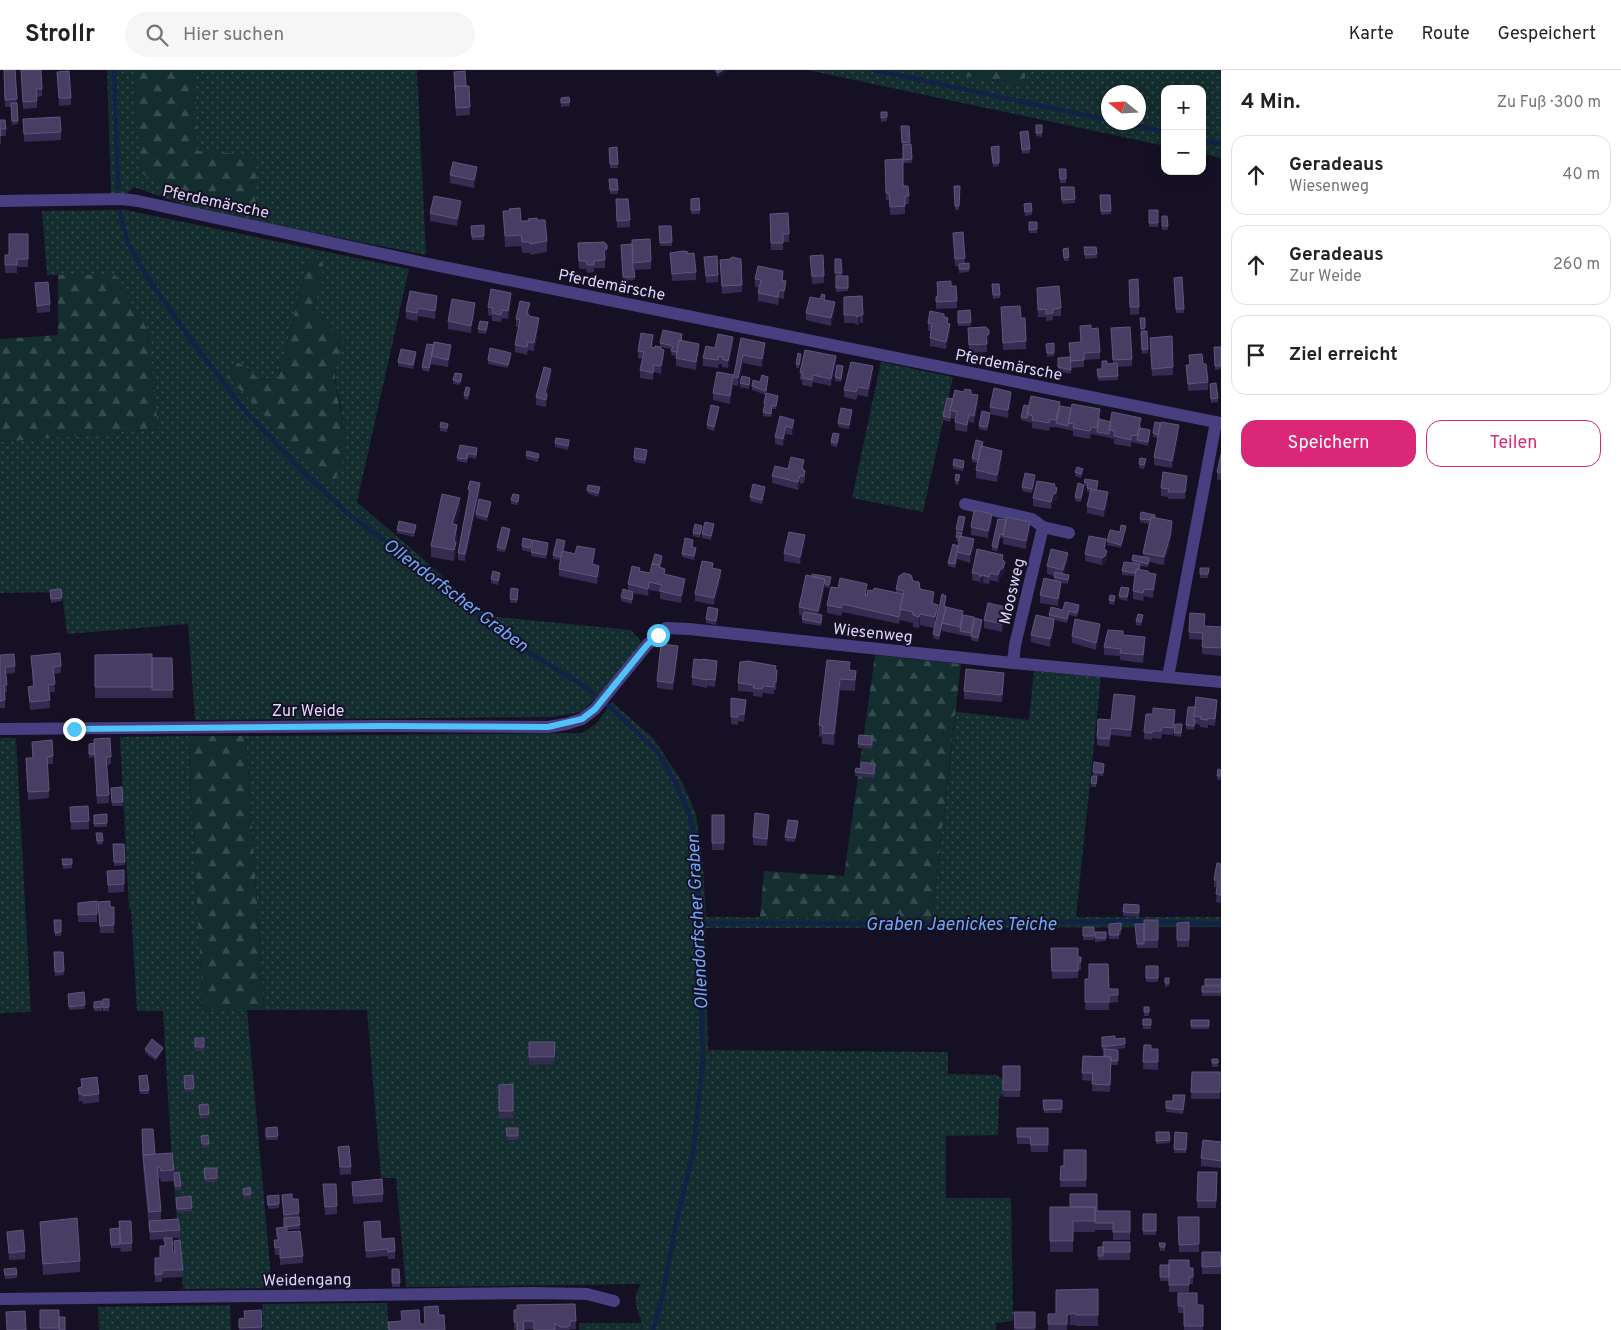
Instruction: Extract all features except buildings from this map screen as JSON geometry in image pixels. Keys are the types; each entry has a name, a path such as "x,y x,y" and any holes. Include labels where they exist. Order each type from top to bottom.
{"street":[{"name":"Pferdemärsche","path":"0,201 122,199 138,201 424,263 1219,423 1186,575 1168,677"},
{"path":"965,504 1032,519 1043,527 1069,533"},
{"name":"Moosweg","path":"1013,663 1015,645 1043,527"},
{"name":"Wiesenweg","path":"606,696 647,645 666,628 1221,682"},
{"name":"Zur Weide","path":"0,730 375,726 548,727 582,719 595,709 606,696"},
{"name":"Weidengang","path":"0,1298 542,1293 587,1294 614,1301"}],"green space":[{"path":"107,70 417,70 426,255 255,221 182,204 134,187 127,193 111,194"},
{"path":"133,70 194,70 198,151 257,155 255,213 205,204 177,194 141,173"},
{"path":"807,70 1221,70 1221,158 1206,155 1206,85 1161,85 1161,145"},
{"path":"958,70 1026,70 1023,87 961,75"},
{"path":"126,210 409,269 357,502 488,616 631,630 641,641 640,646 600,694 581,712 552,717 195,720 188,624 67,634 62,592 0,593 0,442 158,429 58,275 47,275 42,211","holes":["308,259 321,282 313,311 343,342 335,368 346,448 237,362 260,380 278,379"]},
{"path":"317,258 323,264 321,282 313,311 340,335 343,340 335,370 335,380 344,428 346,452 342,466 333,483 319,472 227,376 237,362 260,380 278,379 308,259"},
{"path":"58,275 115,275 149,333 158,429 0,442 0,339 58,335"},
{"path":"881,362 953,377 923,512 852,498"},
{"path":"875,655 961,664 932,918 760,917 764,871 844,876"},
{"path":"1034,671 1101,677 1076,917 1221,917 1221,927 705,928 708,1050 948,1052 948,1074 997,1075 1003,1080 1003,1094 999,1099 998,1135 946,1136 946,1198 1011,1198 1013,1321 996,1323 996,1330 579,1330 579,1323 642,1323 636,1299 636,1294 641,1284 406,1287 396,1178 381,1178 367,1010 264,1010 246,736 582,733 596,724 612,702 654,739 681,780 696,814 703,867 706,917 932,918 956,712 1029,720"},
{"path":"188,736 203,1010 247,1010 272,1288 183,1289 172,1164 163,1011 137,1011 131,909 129,909 120,737"},
{"path":"188,736 246,736 264,1010 203,1010"},
{"path":"0,738 16,738 31,1012 0,1013"},
{"path":"387,1303 389,1330 263,1330 262,1304"},
{"path":"230,1305 231,1330 99,1330 98,1307"}],"waterway":[{"name":"Ollendorfscher Graben","path":"114,70 118,187"},
{"path":"874,70 1101,119"},
{"path":"1146,128 1161,131"},
{"path":"1206,141 1221,144"},
{"name":"Ollendorfscher Graben","path":"120,212 127,241 149,280 194,344 246,412 299,468 346,512 420,567 490,626 520,647 584,686 613,710 657,751 676,784 690,816 696,847 700,923 703,1061 693,1153 677,1219 662,1298 653,1330"},
{"name":"Graben Jaenickes Teiche","path":"700,923 923,924 1139,921 1221,924"}],"route":[{"path":"74,729 384,726 548,727 582,719 595,709 647,645 658,635"}]}
